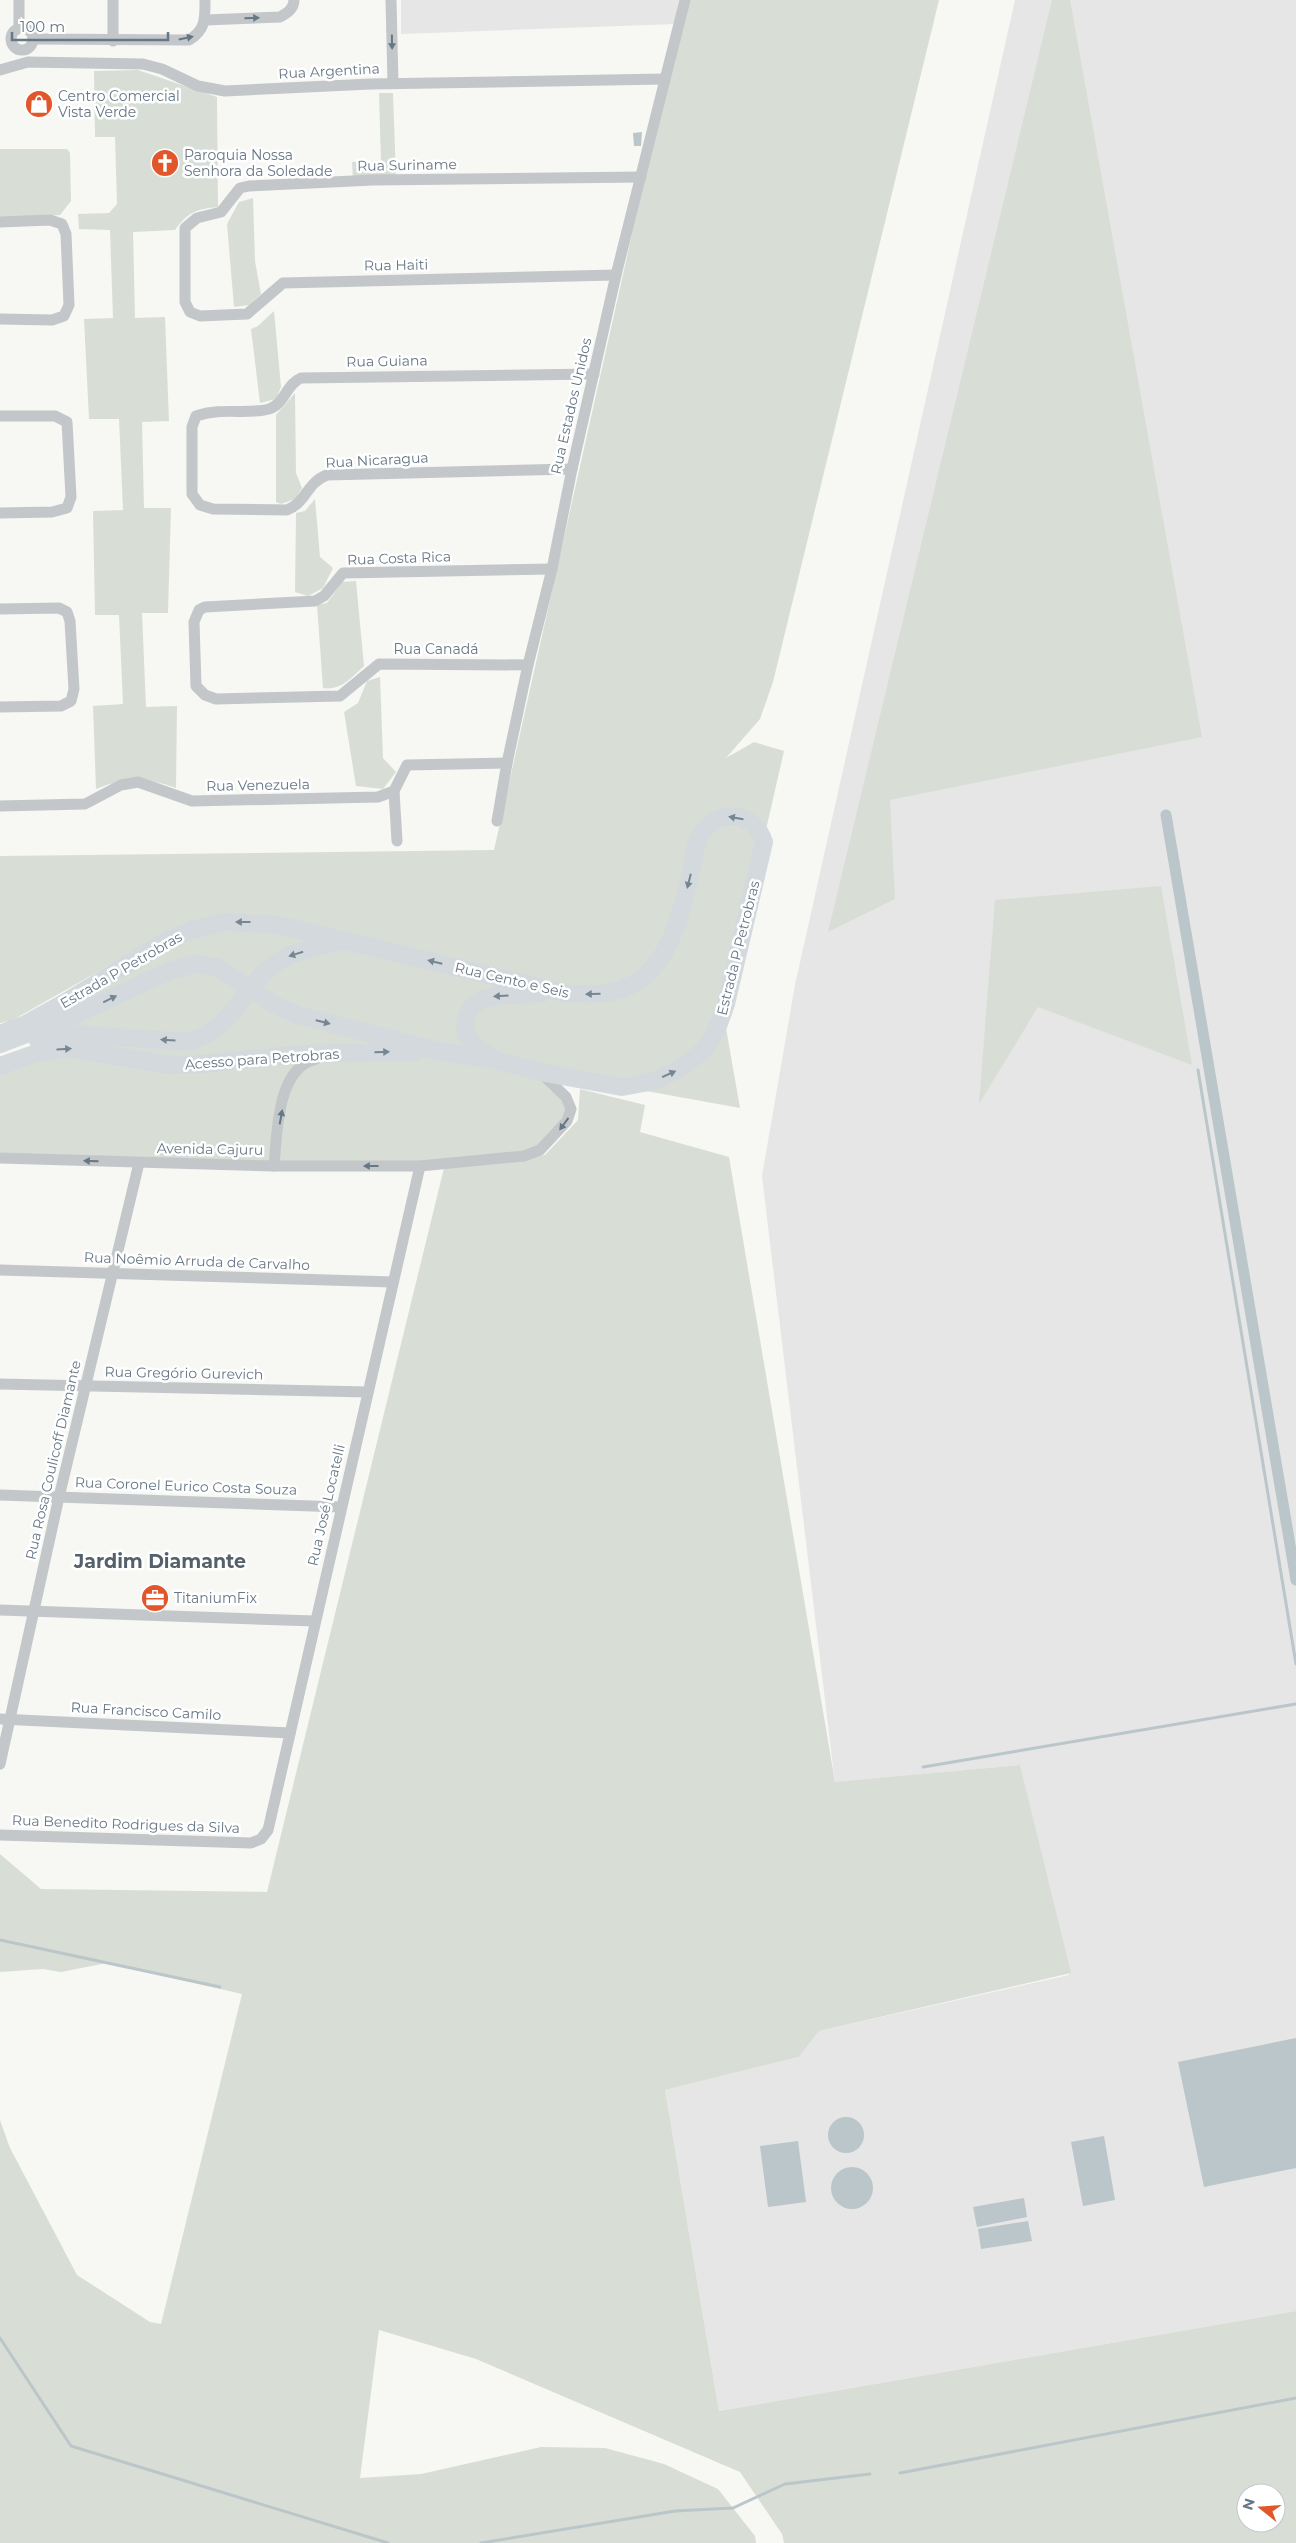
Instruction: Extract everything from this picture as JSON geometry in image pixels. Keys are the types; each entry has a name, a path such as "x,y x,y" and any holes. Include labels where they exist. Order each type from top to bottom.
{"main road":[{"name":"Estrada P Petrobras","path":"622,1087 654,1081 677,1070 703,1051 717,1029 726,1004 764,842 758,828 750,822 730,816 722,817 701,834"},
{"name":"Rua Cento e Seis","path":"343,940 567,994 602,994 629,986 645,976 663,957 678,924 701,834"},
{"name":"Estrada P Petrobras","path":"0,1034 26,1024 166,941 192,930 226,922 252,922 279,925 343,940"},
{"path":"0,1055 56,1035 187,1042 200,1038 211,1033 229,1017 265,973 284,958 343,940"},
{"name":"Acesso para Petrobras","path":"0,1044 73,1016 169,971 196,964 217,967 277,1006 301,1016 439,1051 496,1060 540,1072 622,1087"},
{"path":"496,1060 470,1042 465,1019 470,1008 479,1000 491,996 567,994"},
{"name":"Acesso para Petrobras","path":"0,1066 34,1054 64,1048 170,1065 204,1064 300,1054 439,1051"}],"street":[{"path":"19,0 19,28 5,43 25,50 31,46 33,38 29,30 19,28"},
{"path":"113,0 113,41"},
{"path":"33,38 113,41 189,40 202,29 205,20 205,0"},
{"path":"205,20 280,17 289,12 294,5 294,0"},
{"path":"391,0 393,83"},
{"name":"Rua Estados Unidos","path":"497,821 528,665 552,569 572,469 616,275 684,0"},
{"path":"25,50 28,62"},
{"name":"Rua Argentina","path":"0,70 28,62 144,64 162,69 198,86 225,91 393,83 666,79"},
{"name":"Rua Suriname","path":"190,312 185,302 185,228 197,218 221,212 240,188 373,180 641,177"},
{"path":"0,222 50,220 62,224 66,234 69,305 64,316 52,320 0,319"},
{"name":"Rua Haiti","path":"190,312 200,316 247,314 283,283 616,275"},
{"name":"Rua Guiana","path":"200,504 192,494 192,427 196,416 212,410 267,409 278,405 295,380 306,377 594,374"},
{"path":"0,416 56,416 66,422 71,497 66,508 52,512 0,513"},
{"name":"Rua Nicaragua","path":"200,504 213,509 287,510 297,506 316,479 326,475 572,469"},
{"name":"Rua Costa Rica","path":"205,695 196,686 194,622 199,610 205,607 315,601 324,596 343,573 552,569"},
{"path":"0,609 59,608 66,612 70,621 74,689 71,701 61,706 0,707"},
{"name":"Rua Canadá","path":"205,695 216,699 340,696 379,664 528,665"},
{"path":"397,841 394,791 407,765 507,764"},
{"name":"Rua Venezuela","path":"0,806 85,804 121,785 138,782 156,786 182,798 202,801 378,797 394,791"},
{"path":"274,1166 286,1087 291,1077 305,1061 343,1053"},
{"name":"Avenida Cajuru","path":"0,1158 274,1166 420,1166 524,1156 540,1150 567,1121 571,1109 566,1097 540,1072"},
{"name":"Rua Rosa Coulicoff Diamante","path":"0,1764 5,1719 34,1610 139,1162"},
{"name":"Rua José Locatelli","path":"251,1842 261,1839 268,1830 314,1621 420,1166"},
{"name":"Rua Noêmio Arruda de Carvalho","path":"0,1270 393,1282"},
{"name":"Rua Gregório Gurevich","path":"0,1384 368,1392"},
{"name":"Rua Coronel Eurico Costa Souza","path":"0,1495 341,1507"},
{"path":"0,1610 314,1621"},
{"name":"Rua Francisco Camilo","path":"5,1719 290,1733"},
{"name":"Rua Benedito Rodrigues da Silva","path":"0,1835 251,1842"}],"shaded area":[{"path":"401,0 679,0 674,24 401,34"},
{"path":"690,0 939,0 773,682 760,719 726,758 754,742 784,751 726,1004 726,1028 740,1108 541,1072 571,1109 540,1150 506,1159 545,1155 578,1120 580,1089 645,1105 640,1132 729,1157 835,1782 1020,1765 1071,1973 819,2031 799,2057 665,2090 719,2411 1296,2311 1296,2543 784,2543 782,2534 740,2472 476,2359 379,2330 360,2478 421,2474 541,2447 605,2448 664,2464 718,2489 755,2536 756,2543 0,2543 0,2120 10,2148 77,2275 150,2322 161,2324 242,1994 107,1963 61,1972 43,1969 0,1972 0,1854 41,1889 267,1892 444,1168 0,1158 0,1069 29,1056 47,1027 159,937 11,1021 0,1023 0,856 494,850 633,230"},
{"path":"1015,0 1296,0 1296,2311 719,2411 665,2090 799,2057 819,2031 1069,1975 1020,1765 835,1783 762,1176 795,985"},
{"path":"1052,0 1070,0 1202,737 890,800 895,899 828,932"},
{"path":"138,70 217,97 218,207 194,212 184,219 175,230 133,232 135,318 165,317 169,421 142,422 144,508 171,508 168,613 142,613 146,707 177,706 176,788 145,780 127,780 96,789 93,706 123,704 119,615 95,615 93,511 123,510 119,419 89,419 84,319 113,318 110,230 79,229 78,214 109,213 117,204 115,137 95,137 94,71"},
{"path":"379,93 393,93 396,178 353,179 352,162 381,161"},
{"path":"642,132 641,146 634,146 633,133"},
{"path":"0,149 67,149 70,153 71,201 60,215 0,218"},
{"path":"253,198 255,261 261,294 249,305 234,307 227,224 239,202"},
{"path":"274,311 281,387 276,399 260,403 251,329 258,326"},
{"path":"295,393 296,473 302,488 295,499 281,504 276,502 276,415"},
{"path":"315,499 320,557 333,568 323,588 308,596 295,592 296,513 305,511"},
{"path":"356,581 364,666 341,685 323,688 317,605 327,603 342,582"},
{"path":"380,677 383,758 396,772 383,789 356,786 344,712 358,703 367,681"},
{"path":"1161,886 1192,1065 1038,1007 979,1104 995,900"},
{"path":"1296,2038 1296,2168 1204,2187 1178,2062"},
{"path":"846,2117 853,2118 859,2122 863,2128 863,2142 859,2148 853,2152 846,2153 839,2152 833,2148 829,2142 828,2135 829,2128 833,2122 839,2118"},
{"path":"1104,2136 1115,2200 1083,2206 1071,2142"},
{"path":"798,2141 806,2202 768,2207 760,2146"},
{"path":"848,2167 856,2167 867,2173 873,2188 867,2203 856,2209 848,2209 837,2203 831,2192 831,2184 837,2173"},
{"path":"1024,2198 1027,2217 977,2227 973,2207"},
{"path":"1028,2221 1032,2241 981,2249 978,2229"}],"waterway":[{"path":"1166,815 1296,1580"},
{"path":"1198,1070 1296,1664"},
{"path":"923,1767 1296,1704"},
{"path":"0,1940 220,1987"},
{"path":"0,2338 71,2446 388,2543"},
{"path":"900,2473 1296,2398"},
{"path":"481,2543 675,2511 733,2508 785,2484 870,2474"}],"place":[{"name":"Centro Comercial Vista Verde","path":"39,104"},
{"name":"Paroquia Nossa Senhora da Soledade","path":"165,163"},
{"name":"TitaniumFix","path":"155,1598"}],"district":[{"name":"Jardim Diamante","path":"160,1561"}]}
